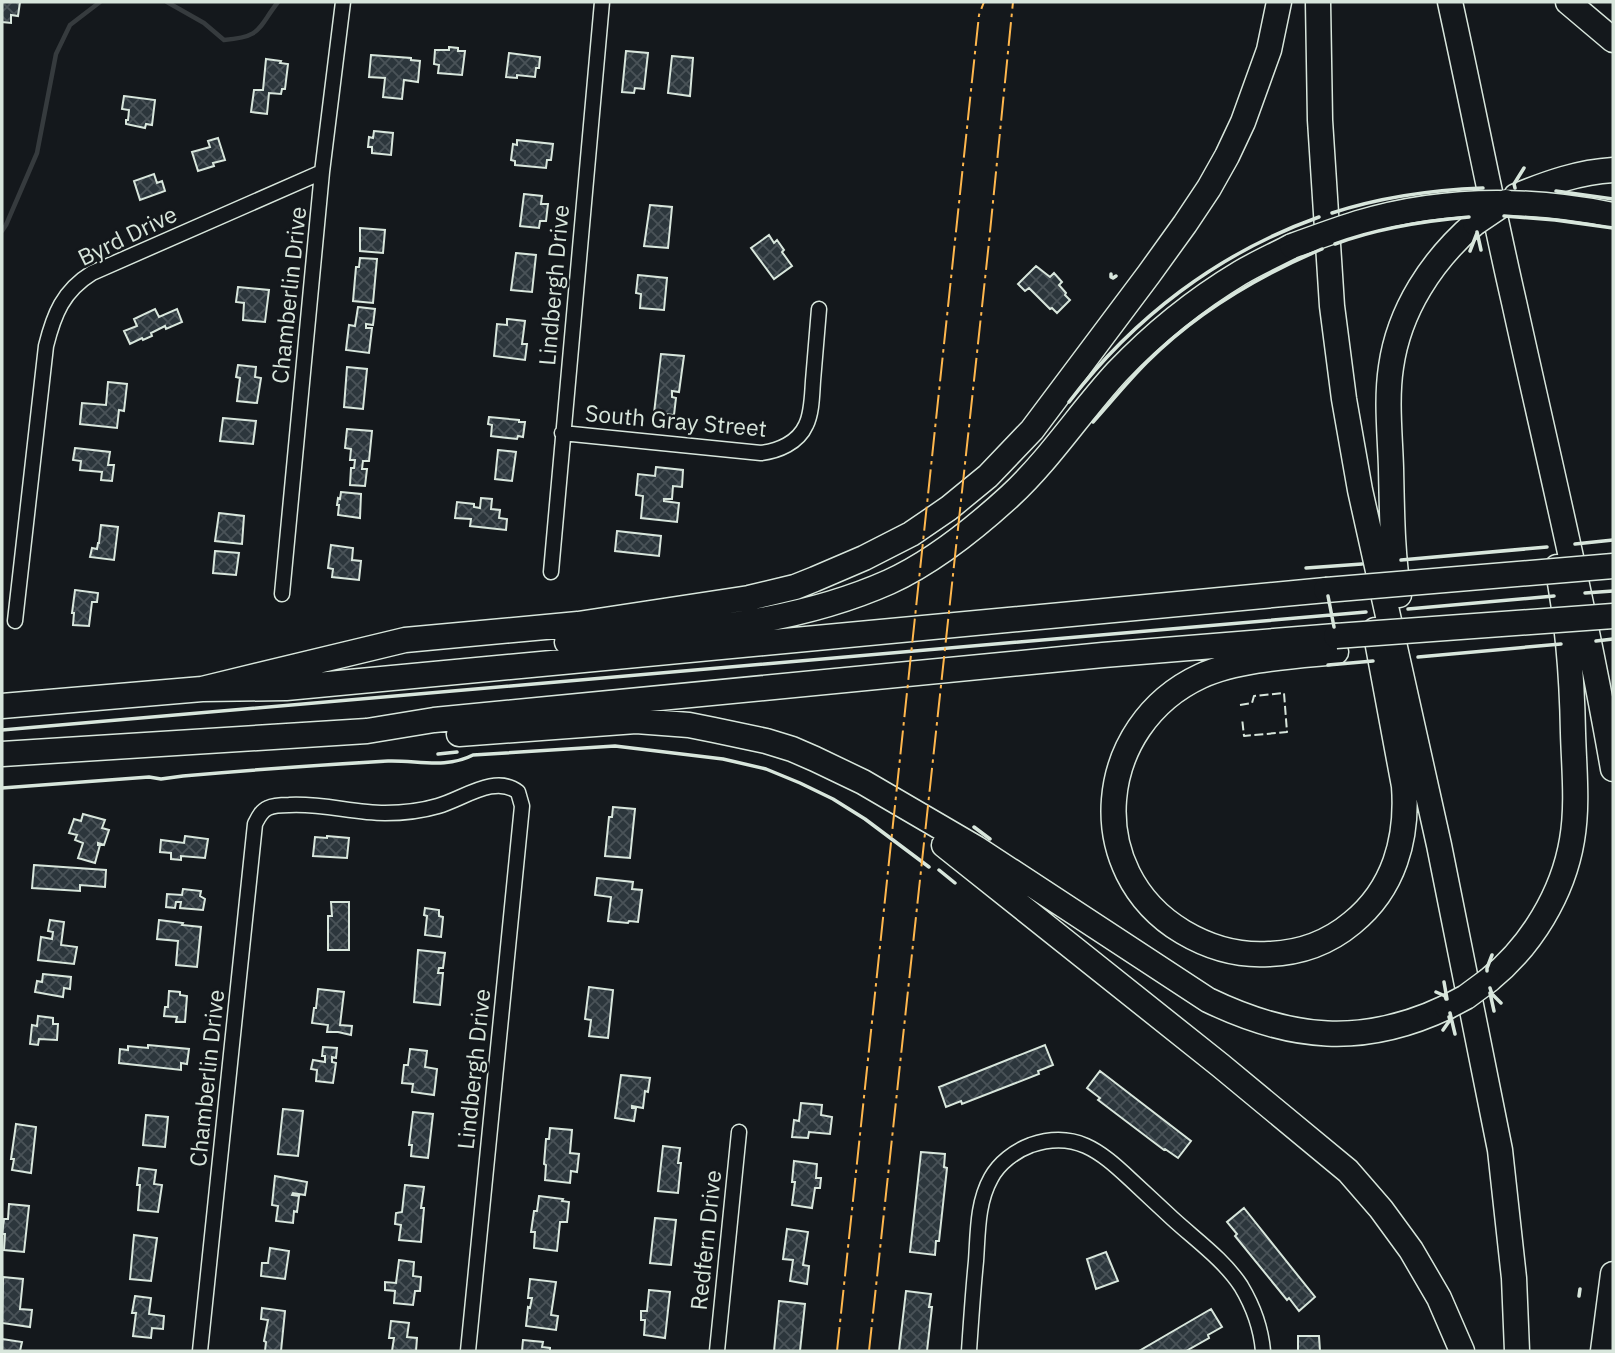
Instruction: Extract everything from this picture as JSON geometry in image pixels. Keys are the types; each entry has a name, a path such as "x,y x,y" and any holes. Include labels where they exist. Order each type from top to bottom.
{"highway":[{"path":"202,689 405,640 579,624 727,603 770,594 816,579 911,534 988,476 1032,430 1149,274 1209,188 1227,156 1257,86 1269,50 1279,2"},
{"path":"1318,2 1320,120 1332,306 1344,398 1360,490 1439,845 1500,1150 1514,1278 1517,1351"},
{"path":"1450,2 1513,299 1572,556 1613,769"},
{"path":"1568,2 1613,40"},
{"path":"1439,845 1417,684 1392,548 1389,405 1396,341 1417,293 1440,258 1475,223 1516,197 1561,179 1613,170"},
{"path":"319,661 406,657 745,624 827,604 889,582 955,542 1012,494 1117,372 1181,312 1243,271 1292,246 1380,217 1457,205 1523,204 1613,215"},
{"path":"368,731 436,736 636,721 676,724 766,741 816,759 863,782 976,848 1208,1000 1233,1012 1280,1027 1339,1034 1355,1034 1415,1021 1466,997 1520,951 1551,901 1563,875 1573,840 1575,805 1572,687 1567,626 1513,299"},
{"path":"1360,490 1373,620 1404,786 1405,818 1400,849 1383,888 1363,913 1344,929 1321,942 1289,952 1261,955 1212,947 1180,930 1158,914 1142,896 1129,874 1116,838 1113,814 1117,776 1125,752 1137,730 1162,702 1214,670 1337,643 1380,633 1613,616"},
{"path":"2,706 202,689 286,688 1326,590 1613,566"},
{"path":"2,754 368,731 461,718 1103,655 1337,643"},
{"path":"863,782 1007,894 1348,1171 1381,1209 1411,1250 1439,1298 1462,1351"},
{"path":"1603,1351 1613,1275"}],"street":[{"name":"Chamberlin Drive","path":"282,594 323,172 343,2"},
{"name":"Lindbergh Drive","path":"551,572 602,2"},
{"name":"Byrd Drive","path":"15,621 46,346 53,319 63,301 71,290 92,273 323,172"},
{"name":"South Gray Street","path":"562,433 761,453 784,447 807,425 819,309"},
{"name":"Lindbergh Drive","path":"263,812 269,807 306,804 371,812 404,812 441,805 489,786 508,786 518,792 522,806 521,819 467,1351"},
{"name":"Chamberlin Drive","path":"200,1351 256,824 257,818 263,812"},
{"name":"Redfern Drive","path":"717,1351 739,1132"},
{"path":"969,1351 979,1211 986,1187 1000,1166 1016,1153 1028,1146 1048,1141 1076,1143 1101,1153 1219,1261 1246,1295 1257,1321 1263,1351"}],"building":[{"path":"2,2 20,2 18,16 11,15 11,23 2,22"},
{"path":"449,47 465,51 462,75 438,73 439,65 434,64 435,50 449,50"},
{"path":"626,51 648,53 644,89 635,88 634,93 622,92"},
{"path":"509,53 540,57 535,77 506,77"},
{"path":"371,55 420,61 418,82 404,80 402,99 383,97 385,78 369,77"},
{"path":"672,56 693,58 690,96 668,93"},
{"path":"266,59 288,64 285,89 282,89 281,94 269,93 267,114 251,112 254,90 263,90"},
{"path":"124,96 155,100 152,125 146,124 145,128 126,124 129,110 122,109"},
{"path":"374,131 393,133 391,155 372,153 372,147 368,147 369,137 373,138"},
{"path":"218,138 225,160 198,171 192,152 210,147 208,141"},
{"path":"517,140 553,144 551,160 547,160 546,168 515,165 515,161 511,160 513,144 517,145"},
{"path":"154,174 157,183 162,181 165,191 140,200 134,181"},
{"path":"524,194 542,196 541,204 548,204 546,221 540,221 539,228 520,226"},
{"path":"650,205 672,207 668,248 644,246"},
{"path":"360,228 385,230 383,253 360,251"},
{"path":"769,235 774,243 777,240 792,266 774,279 751,248"},
{"path":"516,253 536,255 532,292 511,290"},
{"path":"360,258 377,259 373,303 353,301 356,267 359,267"},
{"path":"1036,266 1050,277 1054,273 1062,282 1059,285 1070,300 1057,313 1029,288 1025,291 1018,284"},
{"path":"638,275 667,278 664,310 640,308 641,294 636,293"},
{"path":"238,287 269,290 265,322 243,320 244,303 236,302"},
{"path":"358,307 375,309 373,325 366,324 366,328 372,328 369,353 346,350 349,325 355,326"},
{"path":"155,309 159,317 177,309 182,322 166,329 165,326 151,333 152,336 130,344 124,331 137,326 134,319"},
{"path":"507,319 525,321 522,344 527,344 525,360 494,356 497,324 507,325"},
{"path":"661,354 684,356 679,392 672,391 672,397 676,398 674,415 654,413"},
{"path":"238,365 256,367 255,377 261,378 257,403 237,401 240,378 236,377"},
{"path":"347,367 367,369 363,409 344,407"},
{"path":"108,382 127,384 124,411 119,410 117,428 80,424 82,403 106,405"},
{"path":"489,417 525,422 523,437 518,436 517,439 491,436 492,425 488,424"},
{"path":"223,418 256,421 253,444 220,441"},
{"path":"347,429 372,431 369,461 363,461 362,469 367,469 365,486 350,485 351,468 354,468 355,460 350,460 351,449 345,448"},
{"path":"75,448 110,452 108,465 114,465 112,481 101,480 102,472 80,470 81,461 73,460"},
{"path":"498,450 516,452 512,481 495,479"},
{"path":"656,467 683,470 682,487 673,486 672,499 664,499 679,503 677,522 641,518 643,496 636,495 638,474 655,476"},
{"path":"341,492 361,494 360,518 338,515 337,505"},
{"path":"481,498 492,499 491,509 500,510 499,518 507,519 506,530 470,526 471,519 455,518 457,502 474,504 474,507 480,508"},
{"path":"219,513 244,516 242,544 215,541"},
{"path":"101,525 118,527 114,560 90,557 92,548 97,549"},
{"path":"617,531 661,536 659,556 615,551"},
{"path":"331,545 353,548 352,560 361,561 359,580 332,577 333,569 328,568"},
{"path":"215,551 239,553 236,575 213,573"},
{"path":"75,590 98,593 97,602 92,602 89,626 73,625"},
{"path":"613,807 635,809 630,858 605,856 609,817 612,817"},
{"path":"83,814 105,820 102,828 109,830 104,845 98,843 100,845 95,863 78,858 83,843 75,840 77,835 69,833 74,819 81,821"},
{"path":"185,836 208,839 205,858 181,856 181,860 171,859 171,853 160,852 161,840 184,843"},
{"path":"315,837 349,838 347,858 313,856"},
{"path":"34,865 106,870 105,887 80,885 80,891 32,888"},
{"path":"597,878 633,882 632,889 642,890 638,922 608,921 611,897 595,895"},
{"path":"183,889 201,891 200,896 205,899 203,910 180,908 181,902 176,902 175,908 166,907 167,894 182,895"},
{"path":"331,902 349,902 349,950 328,950 328,916 332,916"},
{"path":"425,908 439,910 439,916 443,917 441,937 425,935"},
{"path":"50,920 64,922 61,945 77,947 74,964 38,960 41,937 52,939 53,932 48,931"},
{"path":"159,920 201,927 197,967 176,965 178,941 157,939"},
{"path":"418,950 445,953 443,968 439,968 438,973 443,973 440,1005 414,1002"},
{"path":"43,974 71,977 70,989 64,988 63,997 35,992 37,981 42,982"},
{"path":"589,987 613,990 608,1038 589,1036 591,1020 585,1019"},
{"path":"318,989 344,992 340,1025 352,1026 351,1035 327,1032 328,1025 312,1023"},
{"path":"169,991 187,996 185,1022 176,1022 177,1017 164,1016 165,1007 168,1007"},
{"path":"38,1016 53,1018 53,1024 58,1024 57,1040 39,1039 38,1045 30,1044 32,1025 37,1026"},
{"path":"148,1045 189,1049 187,1064 181,1063 181,1070 119,1063 120,1049 128,1050 128,1046 148,1048"},
{"path":"1045,1045 1053,1065 1038,1071 1039,1074 962,1104 961,1101 946,1107 939,1087"},
{"path":"323,1047 337,1048 336,1058 332,1057 332,1062 336,1063 333,1083 316,1081 317,1070 311,1069 313,1060 325,1062 325,1056 322,1056"},
{"path":"410,1049 427,1051 425,1067 437,1069 434,1095 412,1092 413,1084 402,1083 404,1065 408,1065"},
{"path":"1100,1071 1191,1141 1178,1158 1098,1100 1100,1098 1087,1088"},
{"path":"621,1075 650,1078 643,1108 632,1106 636,1108 634,1121 615,1118"},
{"path":"801,1103 822,1105 821,1115 832,1117 830,1134 809,1132 808,1138 792,1137 794,1120 799,1121"},
{"path":"283,1109 303,1111 298,1156 278,1154"},
{"path":"413,1112 433,1114 428,1158 411,1156 412,1145 409,1145"},
{"path":"146,1115 168,1117 165,1147 143,1145"},
{"path":"16,1124 36,1127 31,1173 12,1170"},
{"path":"550,1128 572,1130 570,1153 579,1154 577,1172 571,1171 570,1183 545,1180 546,1139 549,1139"},
{"path":"663,1146 680,1148 678,1193 658,1191"},
{"path":"921,1152 945,1154 944,1167 947,1168 935,1255 910,1252"},
{"path":"794,1161 817,1164 816,1178 821,1178 820,1188 815,1188 812,1208 792,1205"},
{"path":"139,1168 156,1170 154,1184 162,1185 158,1212 138,1210"},
{"path":"275,1176 307,1182 305,1195 292,1195 299,1196 293,1223 276,1221 278,1206 272,1205"},
{"path":"405,1185 424,1187 421,1242 399,1240 401,1225 395,1224 396,1213 402,1212"},
{"path":"539,1196 569,1202 567,1222 560,1222 557,1251 534,1248 535,1232 531,1232"},
{"path":"9,1204 29,1206 24,1252 4,1250 5,1234 2,1234 4,1219 8,1219"},
{"path":"1244,1208 1315,1297 1299,1311 1235,1236 1237,1234 1227,1222"},
{"path":"655,1218 676,1220 671,1265 650,1263"},
{"path":"787,1229 808,1232 803,1265 809,1266 807,1284 790,1281 793,1260 783,1259"},
{"path":"134,1235 157,1238 151,1281 130,1279"},
{"path":"270,1248 289,1251 285,1279 261,1276 262,1263 268,1263"},
{"path":"1106,1252 1118,1281 1096,1289 1087,1259"},
{"path":"399,1260 414,1262 413,1276 421,1277 420,1291 415,1291 413,1305 394,1303 395,1291 385,1290 385,1282 396,1283"},
{"path":"3,1277 23,1279 20,1309 32,1310 30,1327 2,1323"},
{"path":"530,1279 556,1282 551,1315 558,1316 556,1330 526,1326 532,1298 528,1298"},
{"path":"649,1290 670,1292 665,1338 644,1335 645,1320 641,1320 641,1311 647,1311"},
{"path":"906,1291 931,1294 927,1351 899,1351"},
{"path":"135,1296 151,1298 149,1314 164,1316 163,1329 152,1328 151,1338 133,1336 136,1313 132,1313"},
{"path":"779,1301 805,1304 800,1351 774,1351"},
{"path":"262,1308 285,1311 281,1351 265,1351 268,1320 261,1319"},
{"path":"1211,1309 1222,1327 1208,1335 1209,1338 1186,1351 1139,1351"},
{"path":"391,1321 409,1323 407,1337 417,1338 416,1351 392,1351 394,1338 389,1338"},
{"path":"1298,1336 1319,1336 1320,1351 1298,1351"},
{"path":"2,1339 22,1342 20,1351 2,1351"},
{"path":"523,1340 543,1342 542,1347 550,1348 550,1351 522,1351"}],"waterway":[{"path":"2,231 37,153 56,54 70,25 100,2"},
{"path":"167,2 204,23 224,40 252,34 278,2"}],"fence":[{"path":"1240,705 1252,703 1254,696 1284,693 1287,732 1244,736 1242,718"}],"wall":[{"path":"1515,188 1514,184 1524,168"},
{"path":"1332,213 1406,195 1483,188"},
{"path":"1556,191 1613,199"},
{"path":"1504,216 1613,228"},
{"path":"1069,402 1121,343 1180,292 1246,249 1319,217"},
{"path":"1335,244 1401,226 1469,217"},
{"path":"1477,232 1481,250"},
{"path":"1470,251 1477,233"},
{"path":"1093,422 1147,362 1186,327 1251,284 1322,249"},
{"path":"1111,274 1113,278 1116,276"},
{"path":"1575,544 1613,540"},
{"path":"1401,560 1547,547"},
{"path":"1306,568 1362,564"},
{"path":"1585,593 1613,591"},
{"path":"1328,596 1334,627"},
{"path":"1408,609 1554,596"},
{"path":"2,730 1366,612"},
{"path":"1596,641 1613,639"},
{"path":"1418,657 1561,644"},
{"path":"1328,665 1373,661"},
{"path":"2,788 149,777 161,779 388,761 442,763 473,755 615,746 723,759 766,769 833,799 865,819 929,867"},
{"path":"438,754 457,752"},
{"path":"974,827 990,839"},
{"path":"939,870 955,883"},
{"path":"1487,971 1492,955"},
{"path":"1444,982 1447,999"},
{"path":"1490,988 1501,1003"},
{"path":"1436,992 1446,999"},
{"path":"1490,993 1494,1011"},
{"path":"1450,1013 1455,1034"},
{"path":"1443,1030 1450,1020 1449,1017"},
{"path":"1579,1296 1580,1289"}],"power":[{"path":"837,1351 979,15 984,2"},
{"path":"869,1351 1013,2"}]}
